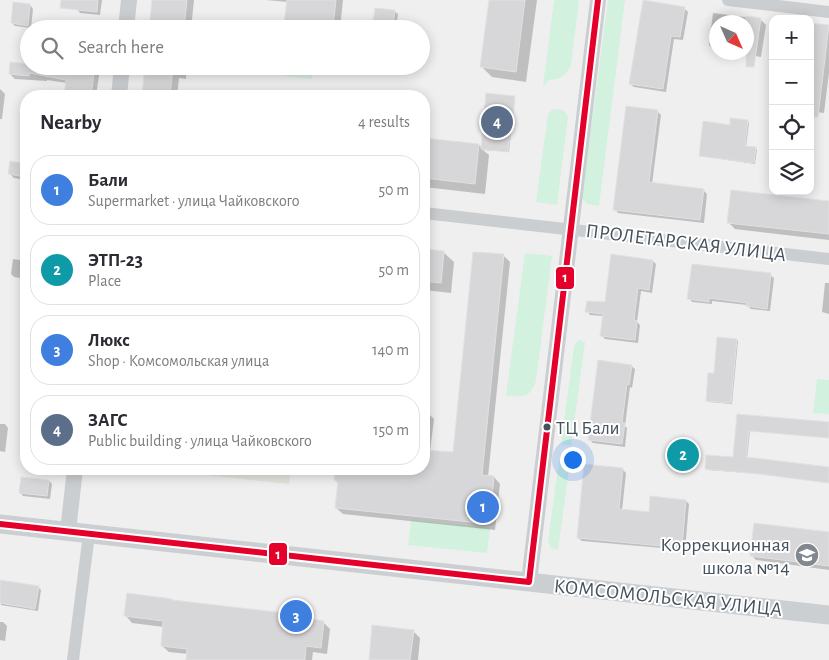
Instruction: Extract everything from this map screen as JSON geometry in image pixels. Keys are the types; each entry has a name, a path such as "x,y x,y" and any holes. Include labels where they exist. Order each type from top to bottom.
{"main road":[{"name":"КОМСОМОЛЬСКАЯ УЛИЦА","path":"0,524 829,615"}],"street":[{"path":"127,20 129,0"},
{"path":"528,582 598,0"},
{"path":"728,0 829,12"},
{"path":"120,90 121,75"},
{"name":"ПРОЛЕТАРСКАЯ УЛИЦА","path":"430,214 829,259"},
{"path":"68,531 75,475"},
{"path":"72,660 89,534"}],"shaded area":[{"path":"206,475 290,475 289,484"}],"green space":[{"path":"554,0 579,0 571,65 563,76 549,80 543,87"},
{"path":"608,0 625,0 599,206 587,204 582,198"},
{"path":"279,75 313,75 312,79"},
{"path":"552,110 564,111 568,117 557,205 536,202 548,114"},
{"path":"525,253 552,256 536,381 528,394 506,396"},
{"path":"579,340 585,342 571,446 561,444 574,346"},
{"path":"817,379 829,380 829,414 813,413"},
{"path":"559,460 570,463 558,550 551,548 548,541"},
{"path":"411,520 490,528 487,553 408,545"}],"building":[{"path":"61,0 98,0 97,12 60,8"},
{"path":"152,0 187,0 185,20 150,20"},
{"path":"287,0 336,0 334,20 284,20"},
{"path":"489,0 525,0 516,72 480,67"},
{"path":"643,0 685,7 680,37 671,36 663,89 629,84"},
{"path":"13,2 30,4 29,20 20,20 20,25 11,23"},
{"path":"375,8 395,10 394,20 373,20"},
{"path":"754,17 761,18 754,67 746,67 746,60 754,60"},
{"path":"814,23 829,25 818,117 814,117"},
{"path":"10,62 20,63 20,75 29,76 9,74"},
{"path":"40,75 94,75 92,90 65,90 66,80"},
{"path":"144,75 172,75 171,90 143,90"},
{"path":"486,93 515,96 508,152 481,149"},
{"path":"626,106 658,110 649,182 704,189 700,220 613,210"},
{"path":"730,118 748,120 745,146 756,147 754,163 699,156 703,121 730,125"},
{"path":"430,139 479,144 475,184 430,179"},
{"path":"10,161 20,163 20,176 8,174"},
{"path":"731,190 829,201 829,234 727,223"},
{"path":"430,250 444,251 441,283 430,282"},
{"path":"473,252 504,254 482,475 494,476 490,524 335,508 338,481 334,480 334,475 430,475 430,450 453,452"},
{"path":"611,254 653,260 649,290 638,288 634,320 637,321 635,340 600,336 603,314 585,312 587,301 605,302"},
{"path":"692,264 771,273 767,309 746,306 747,303 709,298 709,302 687,299"},
{"path":"717,337 737,339 731,403 706,401 708,373 714,373"},
{"path":"598,360 632,365 629,385 627,384 622,423 625,423 622,444 588,440"},
{"path":"737,414 829,422 829,438 749,431 746,457 829,467 829,483 705,469 706,455 733,457"},
{"path":"677,448 690,449 688,463 676,461"},
{"path":"584,464 623,468 619,509 649,512 650,496 686,500 682,548 577,538"},
{"path":"21,477 49,480 47,496 19,493"},
{"path":"754,523 829,532 829,566 750,556"},
{"path":"0,580 39,586 35,609 0,603"},
{"path":"127,593 311,616 311,619 324,621 321,648 306,646 305,660 186,660 187,649 161,646 163,621 124,616"},
{"path":"372,625 414,630 410,660 369,660"}],"transit line":[{"name":"1","path":"0,524 529,582 598,0"}],"place":[{"name":"ЗАГС","path":"497,122"},
{"name":"ТЦ Бали","path":"547,427"},
{"name":"ЭТП-23","path":"683,455"},
{"name":"Бали","path":"483,507"},
{"name":"Коррекционная школа №14","path":"807,555"},
{"name":"Люкс","path":"296,616"}]}
